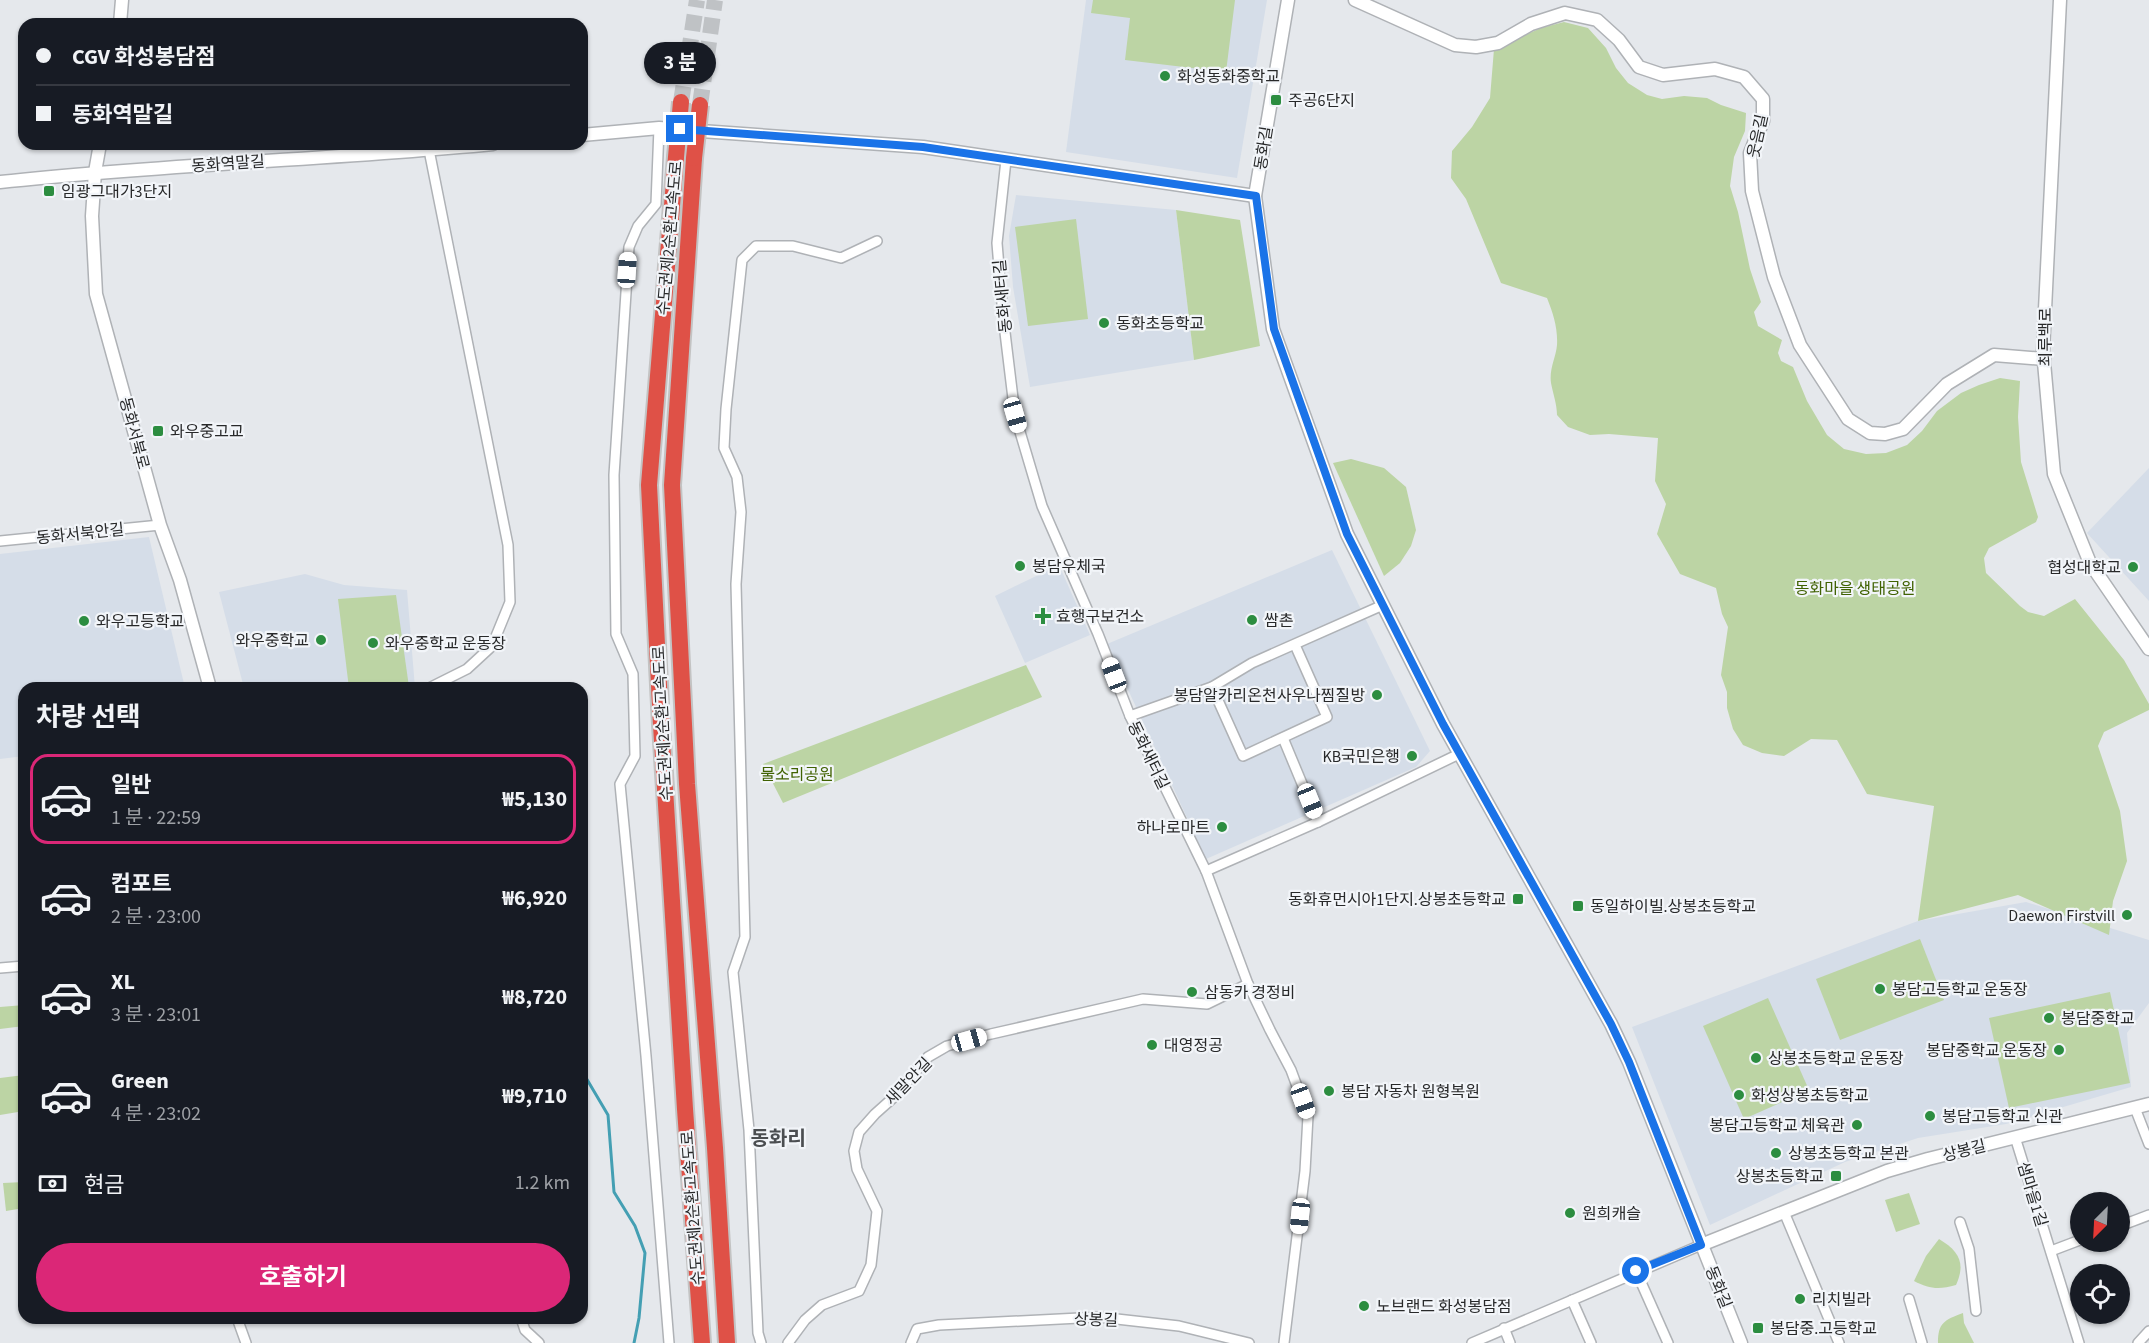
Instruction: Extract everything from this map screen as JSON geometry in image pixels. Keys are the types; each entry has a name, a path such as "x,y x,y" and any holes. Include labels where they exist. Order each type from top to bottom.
{"highway":[{"name":"수도권제2순환고속도로","path":"681,102 649,485 663,760 702,1343"},
{"name":"수도권제2순환고속도로","path":"700,105 694,158 672,485 687,784 715,1148 727,1343"}],"street":[{"path":"120,18 122,0"},
{"name":"동화길","path":"1288,0 1256,196 1274,329 1347,534 1460,754 1611,1024 1629,1062 1742,1343"},
{"name":"웃음길","path":"1356,0 1455,45 1476,47 1498,43 1531,24 1565,13 1597,20 1619,40 1639,67 1663,75 1716,69 1744,77 1763,99 1763,121 1750,153 1752,191 1774,277 1800,345 1818,375 1848,419 1870,433 1885,434 1902,429 1947,384 1994,355 2044,359"},
{"name":"최루백로","path":"2060,0 2044,359 2054,474 2090,563 2149,649"},
{"path":"588,134 659,128 923,147 1256,196"},
{"path":"659,128 656,204 638,226 629,247 614,475 616,634 633,674 635,756 620,784 646,1056 669,1343"},
{"name":"동화서북로","path":"99,150 92,216 96,294 160,525 180,580 208,682"},
{"path":"429,150 508,545 510,602 492,646 467,669 441,682"},
{"name":"동화역말길","path":"0,182 95,172 429,150"},
{"name":"동화새터길","path":"1005,160 998,243 1003,316 1015,415 1042,506 1098,634 1130,716 1206,871 1248,984 1291,1070 1308,1116 1305,1171 1284,1343"},
{"path":"761,1343 758,1333 749,1130 733,972 745,937 736,584 741,512 737,477 724,448 728,386 742,260 756,246 793,246 841,258 877,241"},
{"name":"동화서북안길","path":"0,541 160,525"},
{"path":"1130,716 1212,687 1252,663 1383,605"},
{"path":"1212,687 1243,756 1327,717 1295,645"},
{"path":"1283,738 1318,822"},
{"path":"1206,871 1318,822 1460,754"},
{"path":"0,969 18,967"},
{"name":"새말안길","path":"788,1343 805,1320 822,1305 859,1291 871,1265 877,1211 857,1169 854,1151 859,1132 894,1097 928,1057 947,1046 991,1034 1143,999 1207,1004 1248,984"},
{"name":"상봉길","path":"1472,1343 1636,1271 1897,1168 2149,1104"},
{"path":"2135,1108 2149,1144"},
{"name":"샘마을1길","path":"2015,1137 2079,1343"},
{"path":"1784,1212 1839,1343"},
{"path":"2130,1222 2149,1215"},
{"path":"1960,1222 1969,1249 1976,1311"},
{"path":"2050,1251 2070,1244"},
{"path":"1636,1271 1668,1343"},
{"path":"1909,1299 1922,1343"},
{"path":"1572,1300 1591,1343"},
{"name":"상봉길","path":"911,1343 917,1329 939,1325 1099,1317 1179,1326 1250,1343"},
{"path":"239,1324 246,1343"},
{"path":"523,1324 525,1330 538,1343"},
{"path":"1504,1329 1510,1343"},
{"path":"2138,1343 2149,1331"}],"shaded area":[{"name":"화성동화중학교","path":"1086,0 1267,0 1237,178 1066,152"},
{"name":"동화초등학교","path":"1016,195 1176,210 1194,360 1030,387 1013,287 1009,236"},
{"name":"협성대학교","path":"2149,468 2149,601 2087,533"},
{"name":"와우고등학교","path":"149,537 184,682 18,682 18,757 0,759 0,554"},
{"path":"1332,550 1430,751 1416,767 1206,859 1107,644"},
{"name":"효행구보건소","path":"1059,565 1090,635 1025,663 995,596"},
{"name":"와우중학교","path":"305,574 344,585 407,590 415,682 242,682 219,592"},
{"path":"2026,902 2149,940 2149,1003 2127,1033 2131,1087 2006,1124 1918,1138 1845,1162 1710,1225 1632,1027 1918,921"}],"green space":[{"path":"1093,0 1235,0 1226,72 1125,60 1130,18 1091,13"},
{"name":"동화마을 생태공원","path":"1564,22 1588,28 1606,48 1616,68 1628,83 1647,95 1662,99 1684,96 1707,98 1746,113 1745,131 1734,157 1730,186 1750,269 1761,302 1754,312 1758,326 1782,340 1778,353 1781,361 1793,367 1807,401 1827,435 1844,449 1866,454 1886,453 1907,445 1922,431 1937,411 1961,393 2000,378 2020,381 2018,417 2021,462 2038,517 2036,522 1989,548 1984,558 1986,573 2028,612 2044,616 2075,599 2124,660 2149,704 2149,710 2104,732 2098,746 2120,811 2127,861 2113,901 2109,935 2018,895 1918,921 1934,806 1867,794 1837,740 1811,739 1784,756 1762,753 1743,745 1733,729 1727,708 1727,692 1721,675 1728,627 1722,614 1716,588 1680,574 1657,534 1666,504 1655,481 1658,438 1609,434 1590,435 1568,427 1557,415 1551,378 1557,333 1547,298 1501,283 1466,199 1451,178 1452,151 1472,127 1490,98 1494,49 1541,28"},
{"path":"1176,210 1240,220 1260,346 1194,360"},
{"path":"1076,219 1088,319 1028,326 1015,227"},
{"path":"1351,459 1384,468 1406,487 1416,530 1411,546 1400,563 1384,576 1333,463"},
{"name":"와우중학교 운동장","path":"396,595 408,682 348,682 338,599"},
{"name":"물소리공원","path":"1026,665 1042,697 783,803 763,764"},
{"name":"봉담고등학교 운동장","path":"1920,939 1944,1000 1840,1040 1816,979"},
{"name":"봉담중학교 운동장","path":"2110,992 2130,1083 2009,1108 1989,1018"},
{"name":"상봉초등학교 운동장","path":"1768,998 1809,1090 1744,1119 1703,1026"},
{"path":"18,1006 18,1027 0,1029 0,1007"},
{"path":"18,1076 18,1112 0,1115 0,1078"},
{"path":"18,1182 18,1209 6,1211 3,1183"},
{"path":"1909,1193 1920,1224 1896,1232 1885,1200"},
{"path":"1939,1239 1952,1248 1959,1258 1959,1277 1956,1285 1944,1288 1924,1286 1914,1281 1926,1256"},
{"path":"1963,1313 1964,1323 1974,1343 1938,1343 1939,1331 1943,1323"}],"waterway":[{"path":"588,1081 608,1115 614,1192 635,1226 645,1253 639,1318 634,1343"}],"tunnel":[{"path":"681,102 697,0"},
{"path":"700,105 715,0"}],"place":[{"name":"화성동화중학교","path":"1165,76"},
{"name":"주공6단지","path":"1276,100"},
{"name":"임광그대가3단지","path":"49,191"},
{"name":"동화초등학교","path":"1104,323"},
{"name":"와우중고교","path":"158,431"},
{"name":"봉담우체국","path":"1020,566"},
{"name":"협성대학교","path":"2133,567"},
{"name":"효행구보건소","path":"1043,616"},
{"name":"쌈촌","path":"1252,620"},
{"name":"와우고등학교","path":"84,621"},
{"name":"와우중학교","path":"321,640"},
{"name":"와우중학교 운동장","path":"373,643"},
{"name":"봉담알카리온천사우나찜질방","path":"1377,695"},
{"name":"KB국민은행","path":"1412,756"},
{"name":"하나로마트","path":"1222,827"},
{"name":"동화휴먼시아1단지.상봉초등학교","path":"1518,899"},
{"name":"동일하이빌.상봉초등학교","path":"1578,906"},
{"name":"Daewon Firstvill","path":"2127,915"},
{"name":"봉담고등학교 운동장","path":"1880,989"},
{"name":"삼동카 경정비","path":"1192,992"},
{"name":"봉담중학교","path":"2049,1018"},
{"name":"대영정공","path":"1152,1045"},
{"name":"봉담중학교 운동장","path":"2059,1050"},
{"name":"상봉초등학교 운동장","path":"1756,1058"},
{"name":"봉담 자동차 원형복원","path":"1329,1091"},
{"name":"화성상봉초등학교","path":"1739,1095"},
{"name":"봉담고등학교 신관","path":"1930,1116"},
{"name":"봉담고등학교 체육관","path":"1857,1125"},
{"name":"상봉초등학교 본관","path":"1776,1153"},
{"name":"상봉초등학교","path":"1836,1176"},
{"name":"원희캐슬","path":"1570,1213"},
{"name":"리치빌라","path":"1800,1299"},
{"name":"노브랜드 화성봉담점","path":"1364,1306"},
{"name":"봉담중.고등학교","path":"1758,1328"}],"district":[{"name":"동화리","path":"778,1138"}],"route":[{"path":"680,129 923,147 1256,196 1274,329 1347,534 1443,724 1611,1024 1629,1062 1701,1245 1636,1271"}]}
